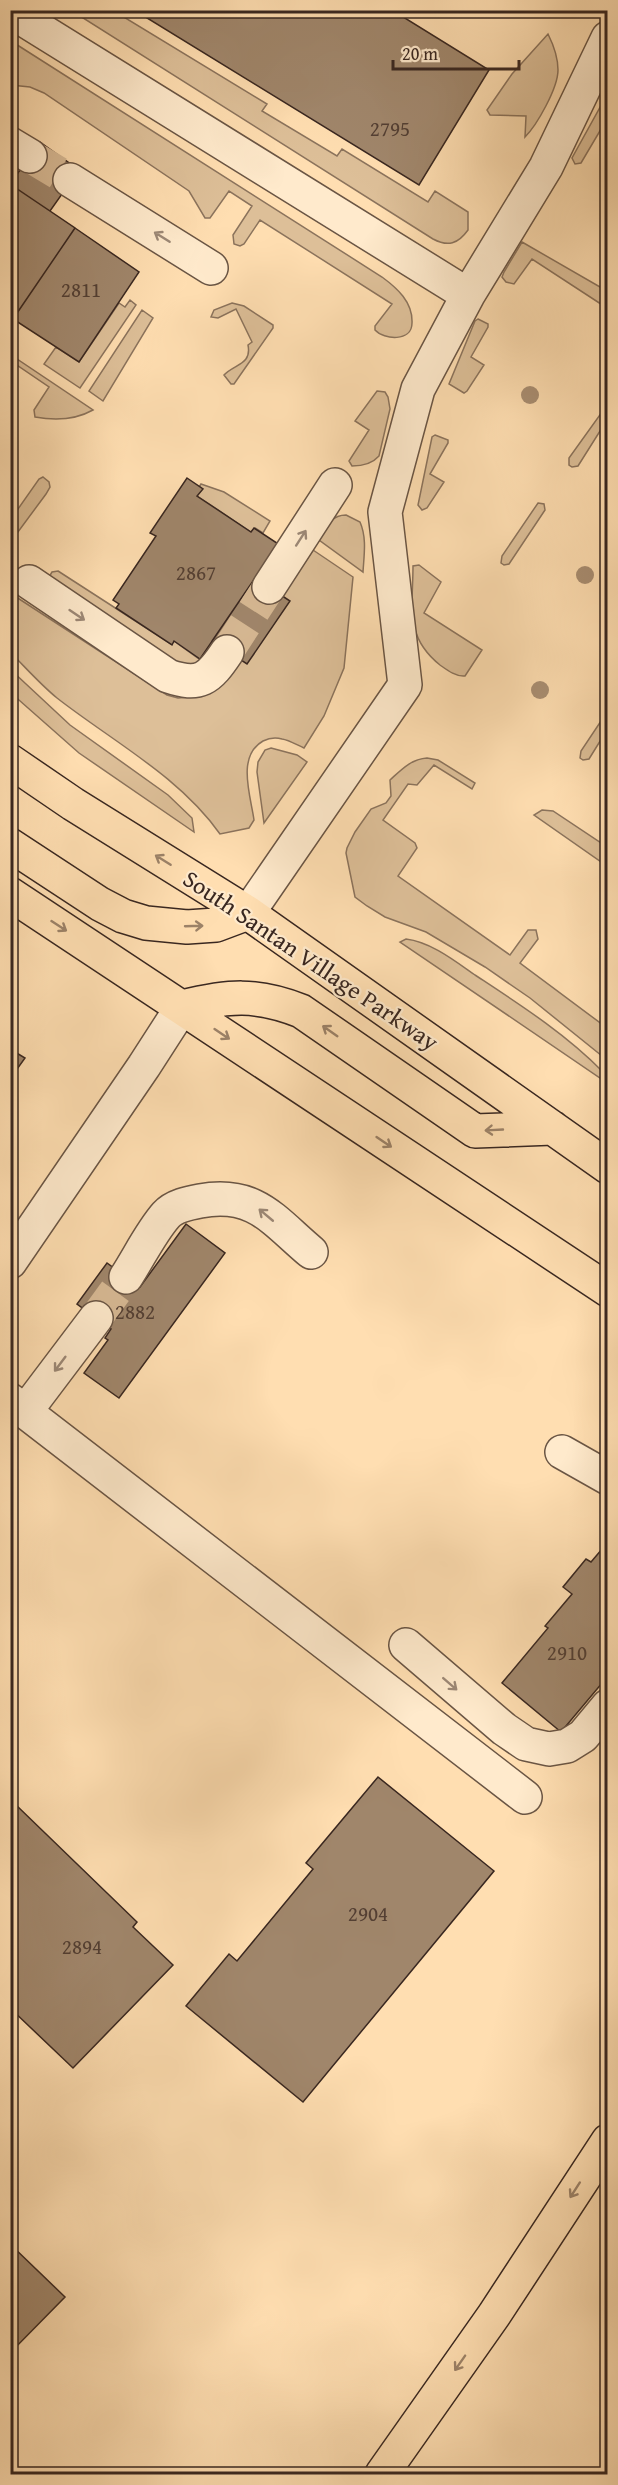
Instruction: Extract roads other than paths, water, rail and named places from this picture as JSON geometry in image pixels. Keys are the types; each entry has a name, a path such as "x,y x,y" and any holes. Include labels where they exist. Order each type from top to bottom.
{"main road":[{"name":"South Santan Village Parkway","path":"10,761 73,804 248,914 608,1167"},
{"path":"10,845 100,904 123,916 146,923 187,927 216,925 248,914"},
{"path":"10,894 608,1290"},
{"path":"182,1006 221,997 281,1003 301,1011 475,1131 553,1128"},
{"path":"382,2475 494,2315 608,2141"}],"lane":[{"path":"10,11 468,295"},
{"path":"248,914 405,685 386,512 418,389 468,295 546,167 608,38"},
{"path":"70,180 212,267"},
{"path":"269,587 336,485"},
{"path":"29,582 168,676 185,682 197,681 206,677 217,667 227,652"},
{"path":"10,1262 144,1066 182,1006"},
{"path":"126,1277 167,1213 186,1203 213,1198 234,1198 253,1203 311,1252"},
{"path":"96,1318 18,1406 525,1797"},
{"path":"562,1452 608,1478"},
{"path":"406,1646 504,1730 526,1744 549,1749 567,1746 583,1736 608,1706"}],"tunnel":[{"path":"30,156 70,180"},
{"path":"227,652 269,587"},
{"path":"96,1318 126,1277"}]}
